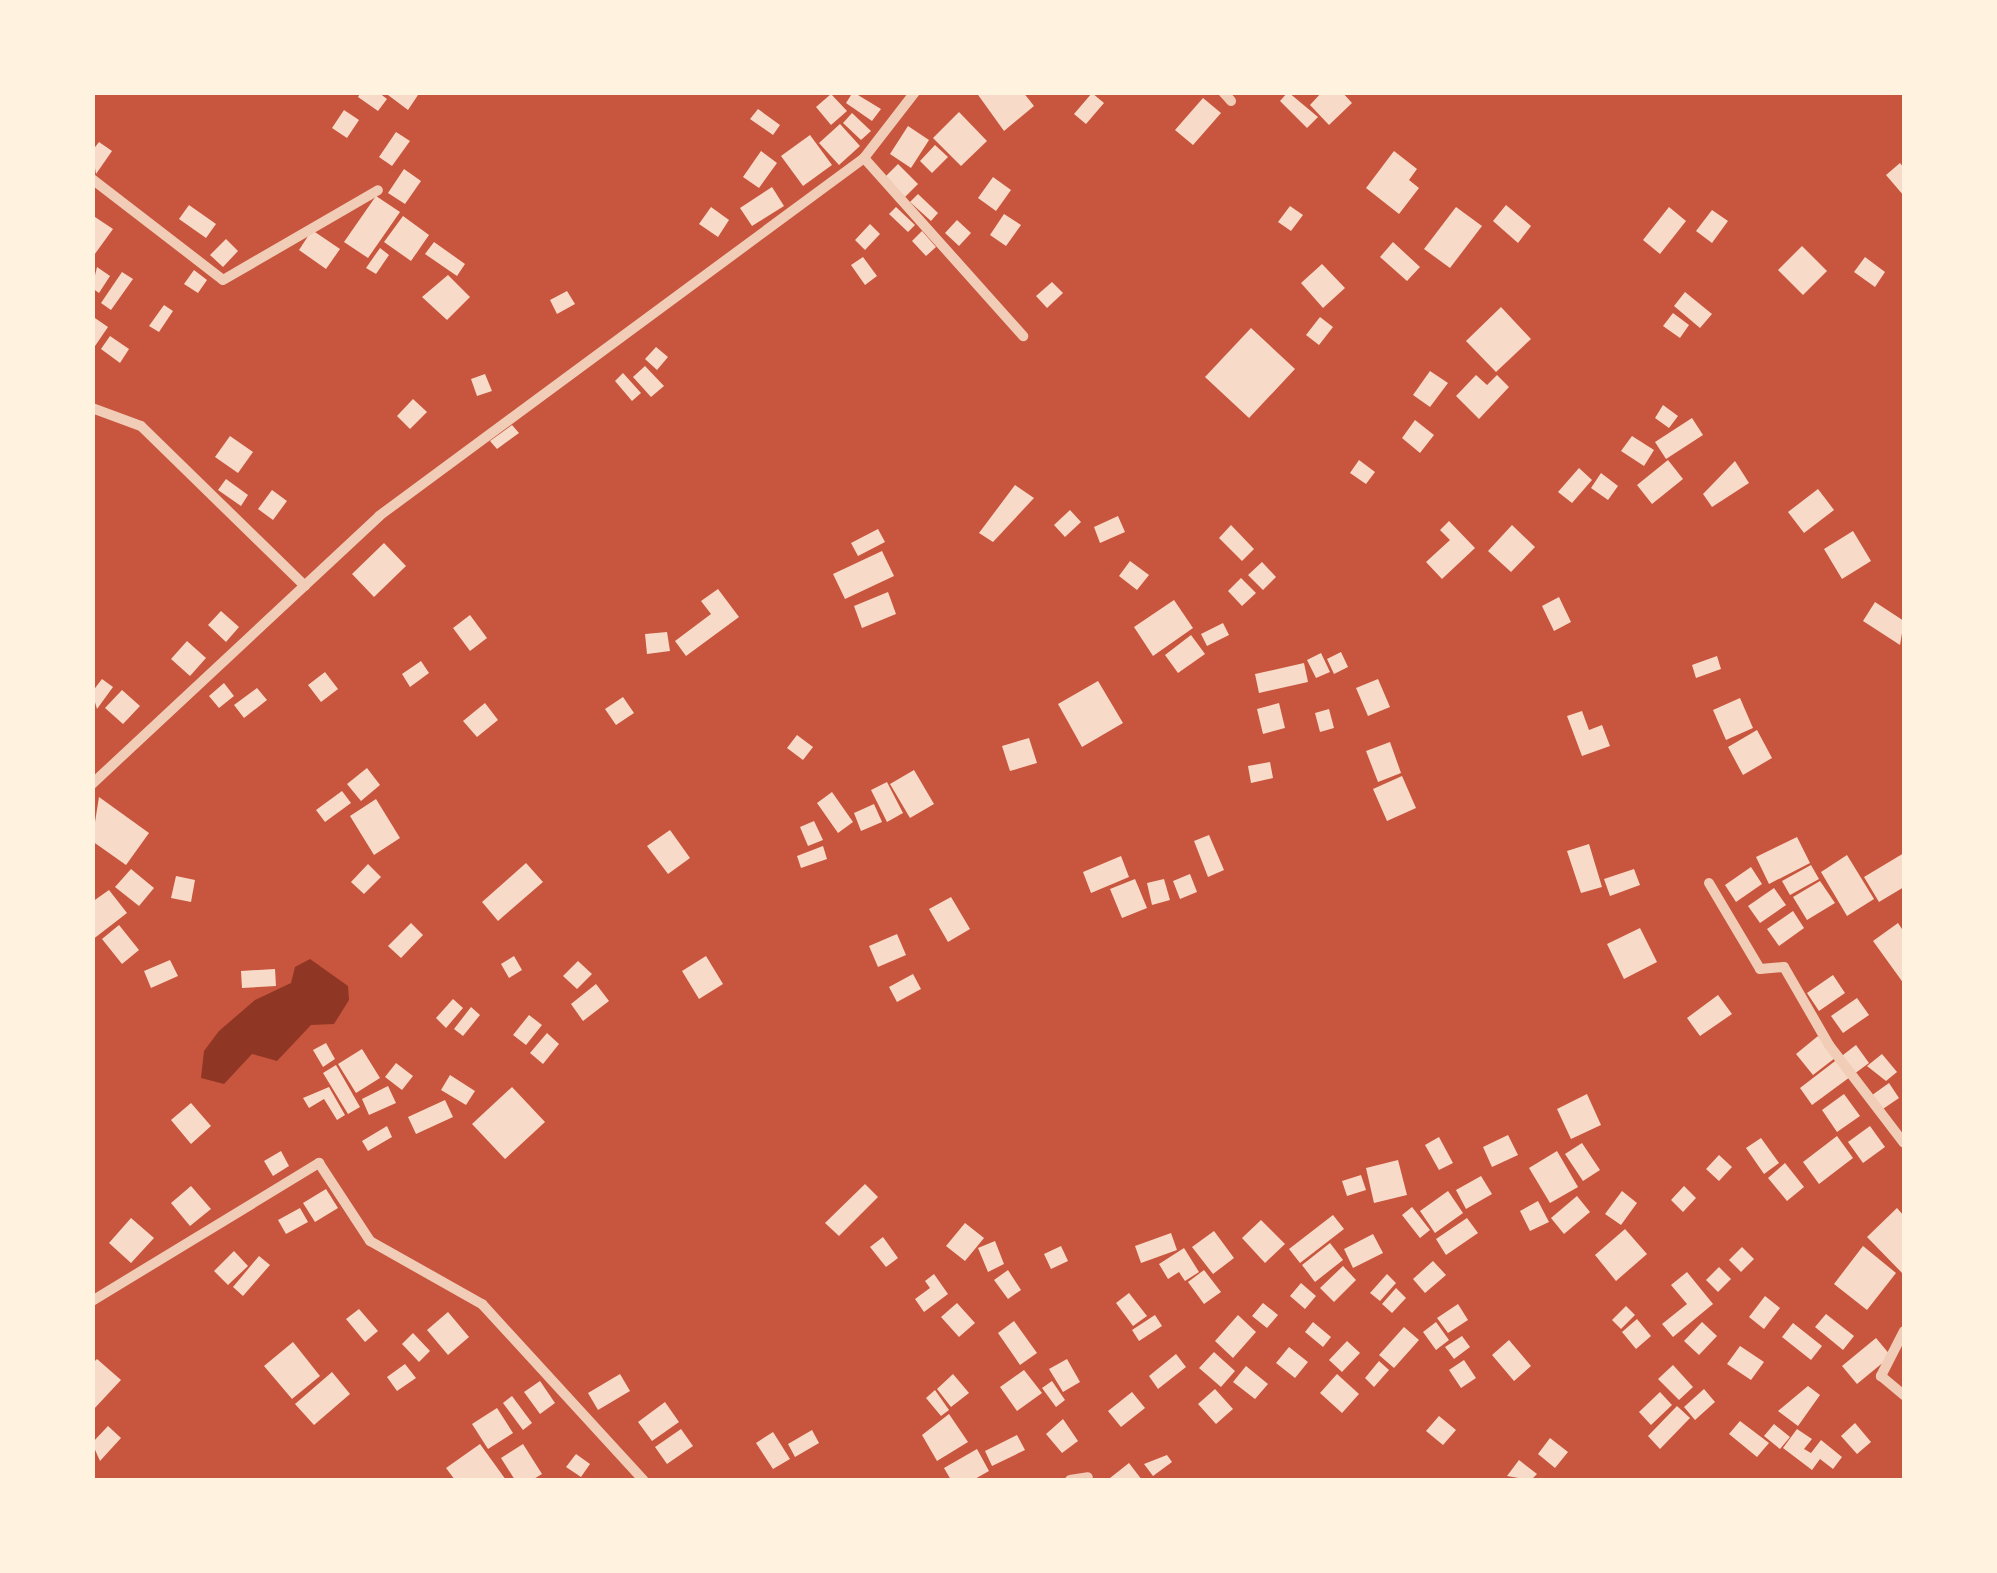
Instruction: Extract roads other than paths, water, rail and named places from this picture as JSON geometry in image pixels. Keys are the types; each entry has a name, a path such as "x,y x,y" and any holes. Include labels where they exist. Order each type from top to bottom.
{"street":[{"path":"92,784 379,516 864,158 915,92"},
{"path":"864,158 1023,336"},
{"path":"92,179 223,280 378,190"},
{"path":"92,408 141,426 304,586"},
{"path":"1709,883 1760,969 1784,967 1829,1045 1904,1143"},
{"path":"92,1300 319,1163 370,1241 482,1304 643,1480"},
{"path":"1904,1331 1881,1376 1904,1395"},
{"path":"1070,1480 1088,1477"}]}
